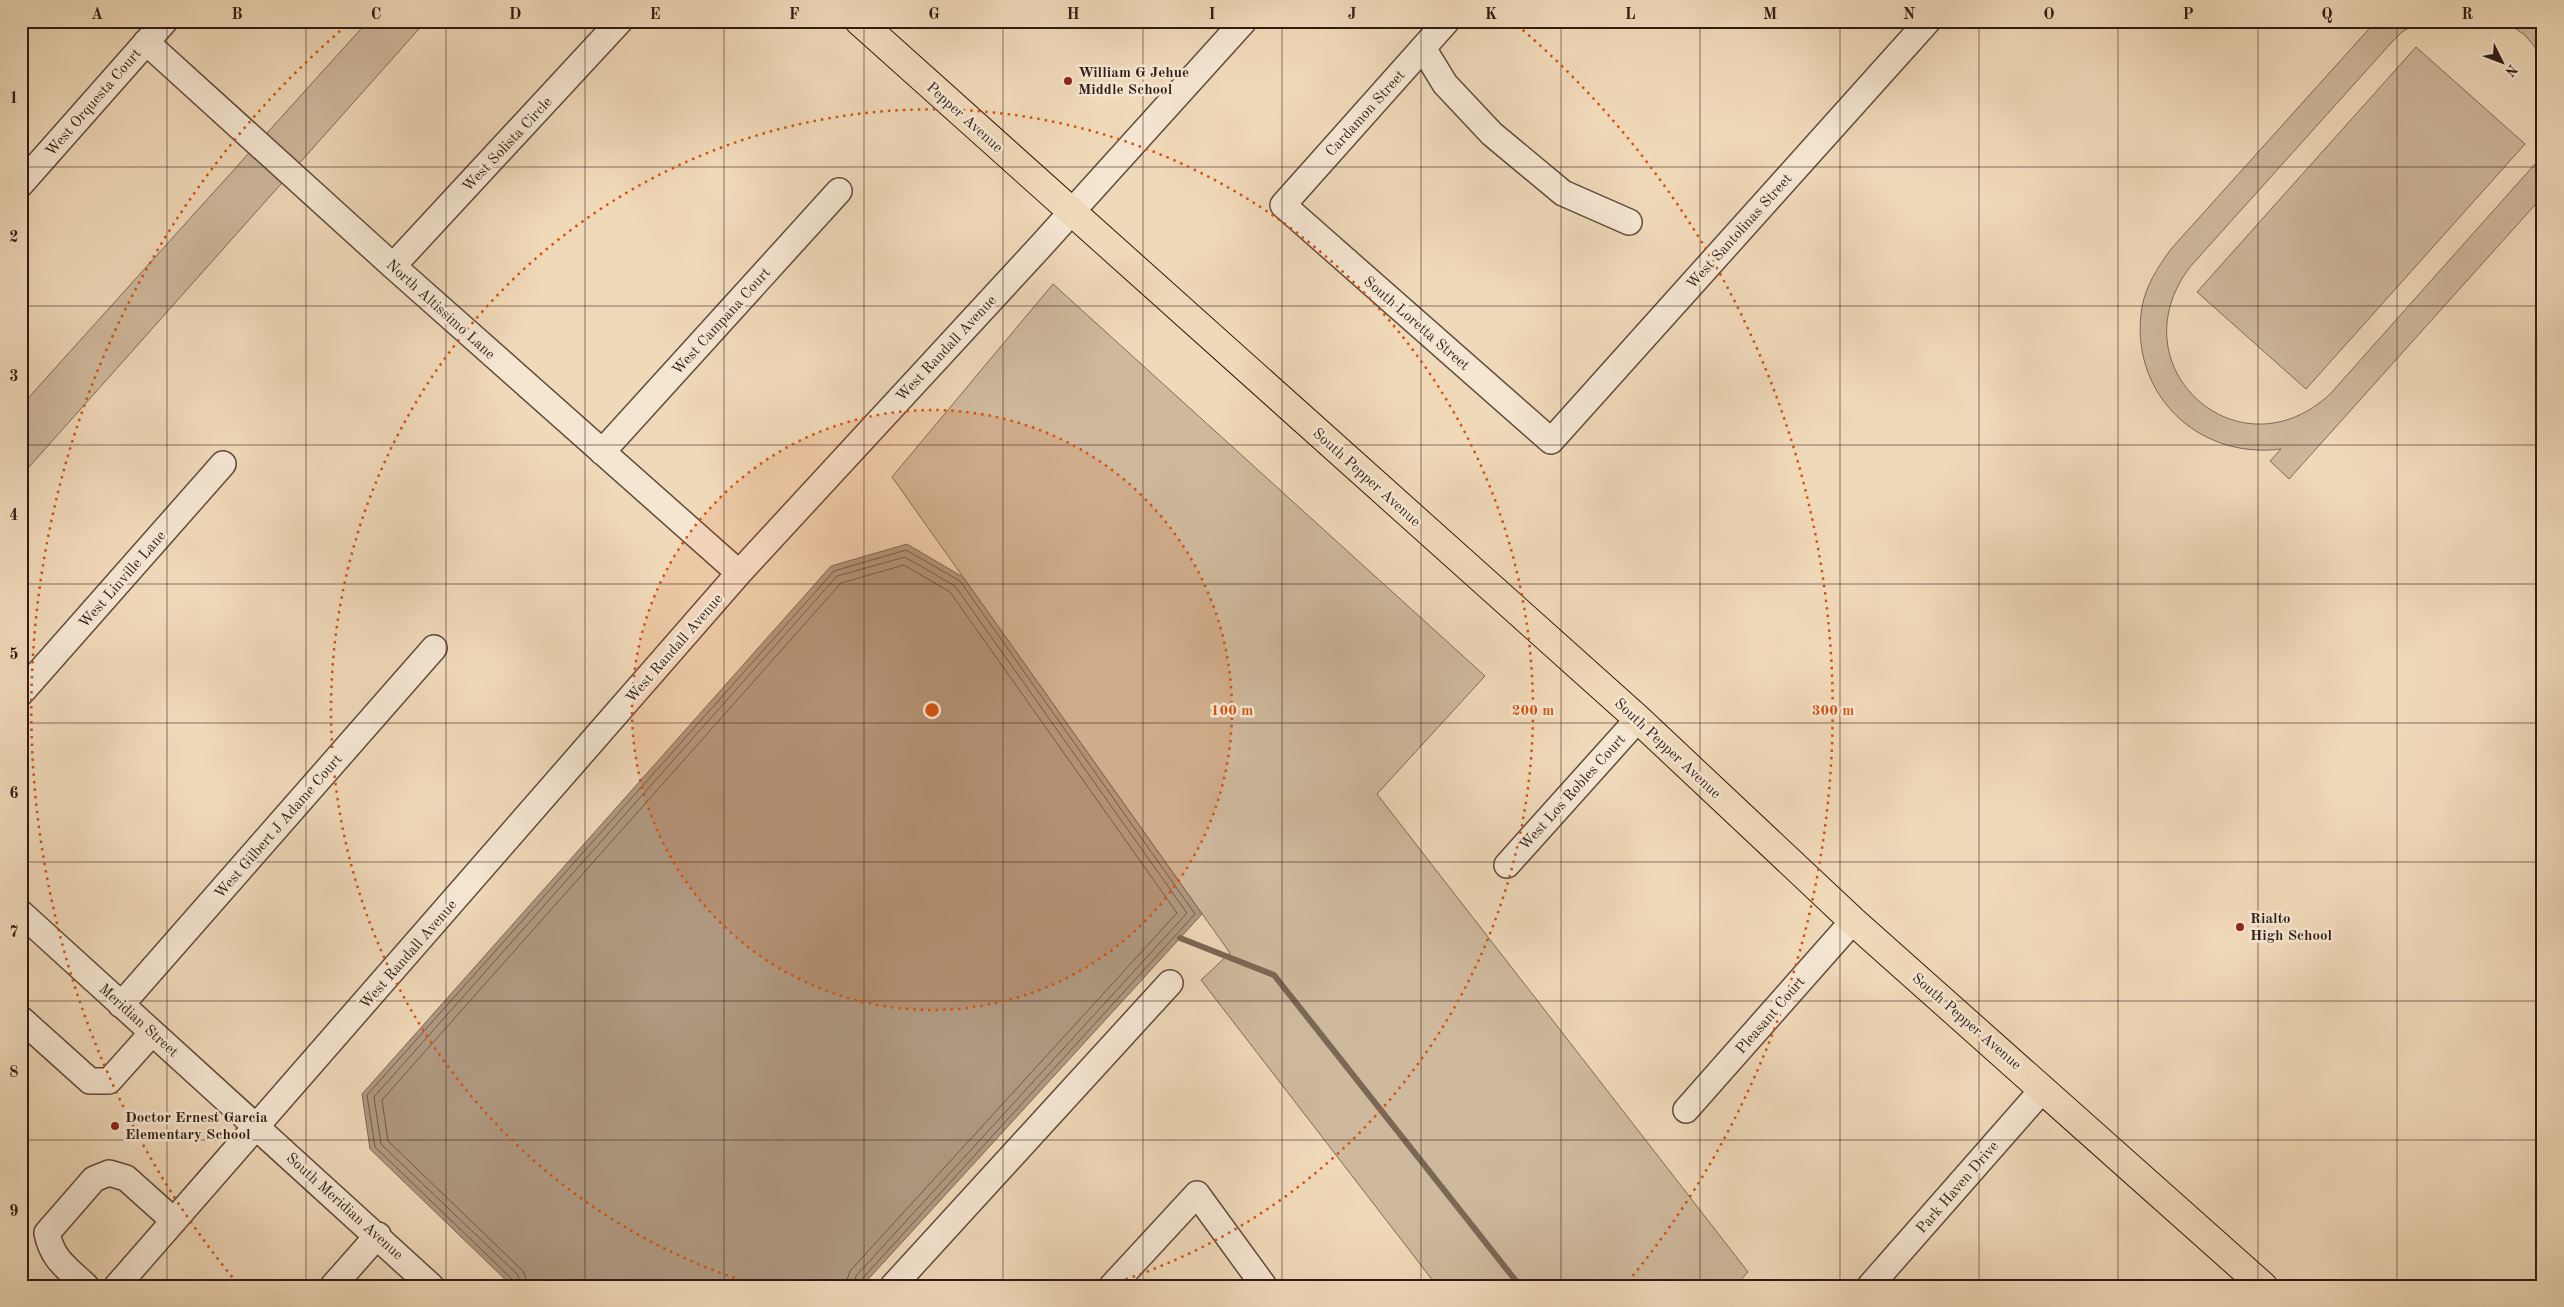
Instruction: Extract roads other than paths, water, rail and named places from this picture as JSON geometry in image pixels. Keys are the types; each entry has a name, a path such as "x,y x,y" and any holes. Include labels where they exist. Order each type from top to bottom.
{"main road":[{"name":"Pepper Avenue","path":"859,21 1072,212"},
{"name":"South Pepper Avenue","path":"1072,212 1638,720 1853,921 2263,1286"}],"street":[{"name":"West Orquesta Court","path":"21,184 164,21"},
{"name":"West Solista Circle","path":"393,266 620,21"},
{"name":"West Randall Avenue","path":"117,1286 739,573 1072,212 1244,21"},
{"name":"Cardamon Street","path":"1282,205 1447,21"},
{"name":"West Santolinas Street","path":"1551,441 1928,21"},
{"name":"North Altissimo Lane","path":"146,42 393,266 739,573"},
{"path":"1423,48 1444,84 1492,134 1563,193 1630,222"},
{"name":"West Campana Court","path":"602,452 839,191"},
{"name":"South Loretta Street","path":"1282,205 1551,441"},
{"name":"West Linville Lane","path":"21,694 223,464"},
{"name":"West Gilbert J Adame Court","path":"121,1004 434,648"},
{"name":"West Los Robles Court","path":"1507,865 1638,720"},
{"name":"Pleasant Court","path":"1686,1110 1853,921"},
{"name":"Meridian Street","path":"25,924 121,1004 257,1127"},
{"path":"893,1286 1170,983"},
{"path":"21,1019 90,1081 109,1081 152,1033"},
{"name":"Park Haven Drive","path":"1870,1286 2043,1089"},
{"name":"South Meridian Avenue","path":"257,1127 378,1235 431,1286"},
{"path":"86,1286 57,1259 50,1248 46,1233 94,1179 109,1172 126,1178 174,1221"},
{"path":"1112,1286 1197,1194 1264,1286"},
{"path":"332,1286 378,1235"}],"water":[{"path":"907,544 963,577 1202,914 862,1286 512,1286 370,1149 362,1094 831,566"}],"waterway":[{"path":"1180,938 1274,975 1520,1286"}],"place":[{"name":"William G Jehue Middle School","path":"1068,81"},
{"name":"Rialto High School","path":"2240,927"},
{"name":"Doctor Ernest Garcia Elementary School","path":"115,1126"}]}
